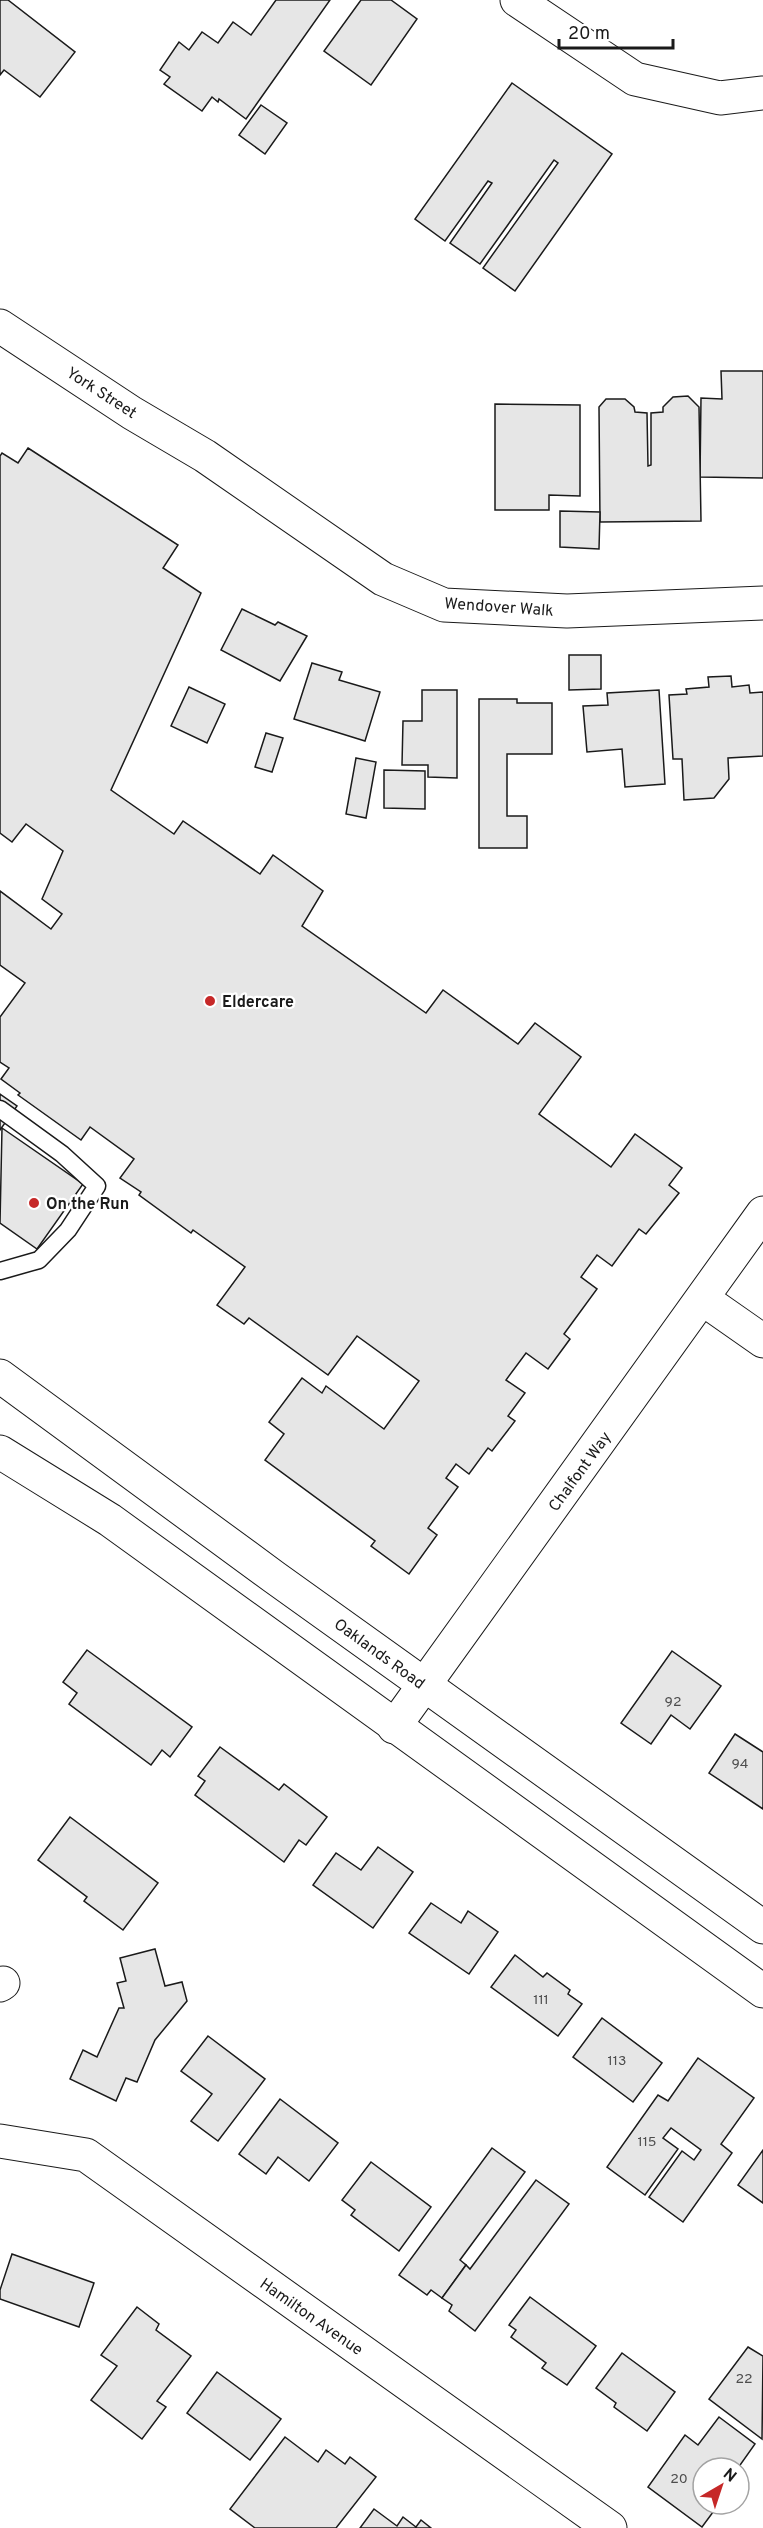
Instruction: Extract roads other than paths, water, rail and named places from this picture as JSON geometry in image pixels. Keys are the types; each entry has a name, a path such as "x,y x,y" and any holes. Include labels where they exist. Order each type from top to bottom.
{"street":[{"path":"517,0 635,79 720,98 763,93"},
{"name":"York Street","path":"0,326 132,412 205,456"},
{"name":"Wendover Walk","path":"205,456 383,579 444,605 567,611 763,603"},
{"name":"Chalfont Way","path":"394,1727 704,1299 763,1213"},
{"path":"704,1299 763,1341"},
{"name":"Oaklands Road","path":"0,1376 763,1927"},
{"path":"0,1452 110,1520 394,1727 763,1990"},
{"name":"Hamilton Avenue","path":"0,2140 86,2156 610,2528"}],"lane":[{"path":"0,1109 62,1154 97,1186 68,1230 39,1260 0,1271"}],"place":[{"name":"Eldercare","path":"210,1001"},
{"name":"On the Run","path":"34,1203"}]}
